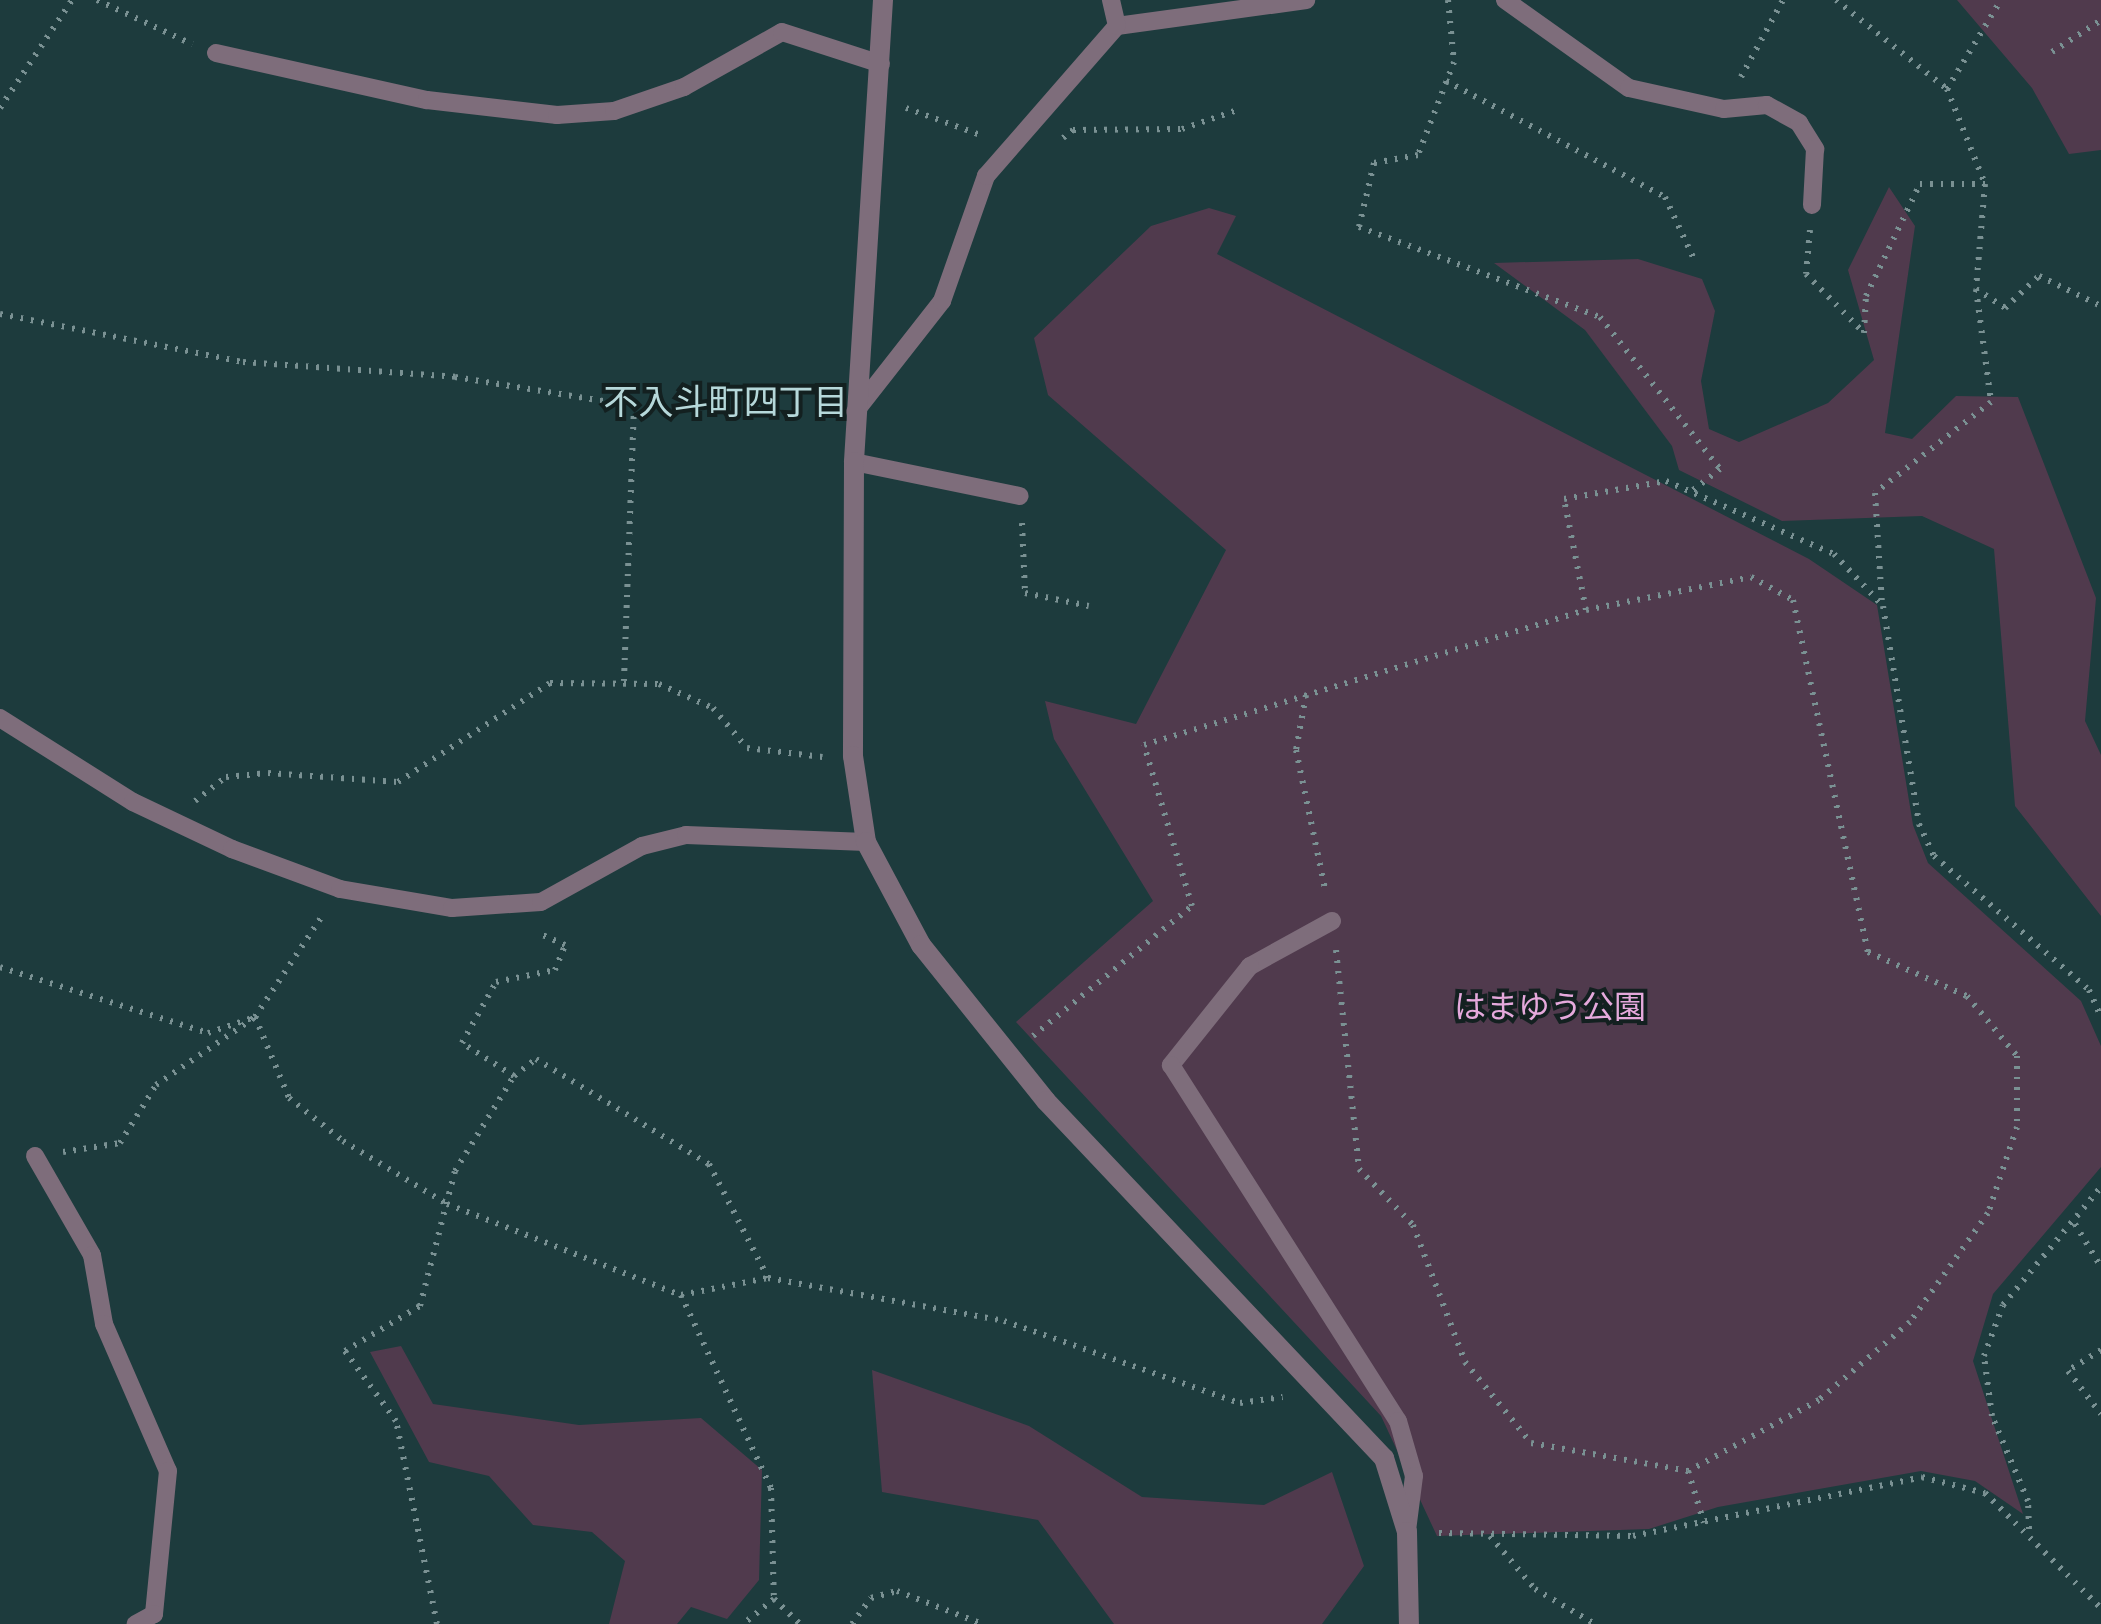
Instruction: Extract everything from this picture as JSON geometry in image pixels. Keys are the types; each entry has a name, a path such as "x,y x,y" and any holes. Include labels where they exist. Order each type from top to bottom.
{"street":[{"path":"883,0 854,462 853,756 866,842 921,945 1009,1056 1326,1391 1384,1458 1407,1532 1409,1624"}],"lane":[{"path":"1111,0 1118,26"},
{"path":"856,412 942,301 986,176 1118,26 1306,0"},
{"path":"1505,0 1629,88 1686,102 1767,105 1799,123 1815,149 1812,205"},
{"path":"216,53 427,100 557,116 614,112 684,87 782,32 881,64"},
{"path":"854,462 1020,496"},
{"path":"0,718 171,822 340,889 502,910 686,835 866,842"},
{"path":"1332,921 1250,966 1171,1065 1398,1421 1414,1476 1407,1532"},
{"path":"35,1156 92,1255 104,1324 168,1472 154,1614 136,1624"}],"path":[{"path":"0,108 72,0"},
{"path":"98,0 216,53"},
{"path":"1448,0 1446,81 1418,154 1374,163 1359,227 1600,316 1720,469 1691,492"},
{"path":"1686,102 1742,76 1782,0"},
{"path":"1836,0 1946,89 1985,184 1976,289 1991,402 1875,493 1882,606 1920,824 1934,856 2089,990 2101,1017"},
{"path":"1946,89 2000,0"},
{"path":"2052,52 2101,20"},
{"path":"1446,81 1665,197 1693,256"},
{"path":"1812,205 1806,274 1864,333 1866,296 1920,184 1985,184"},
{"path":"1976,289 2005,308 2039,276 2101,306"},
{"path":"0,314 243,362 455,376 634,406 624,681"},
{"path":"1586,610 1564,499 1666,482 1834,554 1882,606"},
{"path":"1020,496 1025,593 1089,606"},
{"path":"1009,1056 1192,906 1144,745 1306,695 1586,610 1751,577 1793,600 1868,952 1967,996 2017,1056 2017,1127 1988,1212 1910,1322 1819,1400 1688,1471 1531,1443 1465,1362 1413,1224 1359,1169 1332,921 1296,750 1306,695"},
{"path":"171,822 226,778 398,782 550,683 588,690 624,681 713,708 764,754 853,756"},
{"path":"35,1156 120,1143 156,1085 255,1017 340,889"},
{"path":"514,1076 462,1044 496,982 555,970 565,945 532,931"},
{"path":"0,967 178,1028 208,1033 255,1017"},
{"path":"255,1017 289,1098 447,1204 681,1295 768,1278 1004,1321 1240,1404 1326,1391"},
{"path":"438,1624 396,1421 345,1351 420,1306 455,1171 514,1076 536,1059 709,1164 768,1278"},
{"path":"2029,1529 1984,1356 2003,1305 2075,1224 2101,1187"},
{"path":"2075,1224 2101,1267"},
{"path":"681,1295 771,1488 774,1599 800,1624"},
{"path":"2101,1350 2068,1371 2101,1414"},
{"path":"1688,1471 1704,1524"},
{"path":"1407,1532 1634,1536 1922,1477 1986,1493 2029,1529 2101,1608"},
{"path":"1490,1535 1535,1589 1595,1624"},
{"path":"852,1624 871,1598 896,1591 982,1624"},
{"path":"743,1624 774,1599"}],"green space":[{"path":"1957,0 2101,0 2101,150 2069,154 2032,88"},
{"path":"1889,187 1915,226 1885,433 1912,439 1956,396 2018,397 2096,598 2085,721 2101,755 2101,916 2015,806 1994,549 1922,516 1782,521 1679,470 1672,446 1585,330 1494,263 1638,259 1702,279 1715,311 1701,381 1709,429 1739,442 1828,403 1874,360 1848,270"},
{"name":"はまゆう公園","path":"1209,208 1236,216 1217,254 1809,559 1877,605 1913,825 1928,863 2081,1001 2101,1046 2101,1167 1993,1294 1973,1361 2023,1514 1975,1481 1921,1471 1718,1507 1649,1529 1437,1536 1381,1416 1016,1022 1153,901 1054,739 1045,701 1136,724 1226,550 1048,395 1034,338 1151,226"},
{"path":"401,1346 433,1404 579,1425 701,1418 762,1470 759,1580 727,1619 691,1607 677,1624 609,1624 625,1561 592,1532 533,1525 489,1476 429,1462 370,1352"},
{"path":"872,1370 1029,1426 1142,1497 1264,1505 1332,1472 1364,1566 1322,1624 1114,1624 1038,1520 882,1492"}],"district":[{"name":"不入斗町四丁目","path":"726,400"}]}
